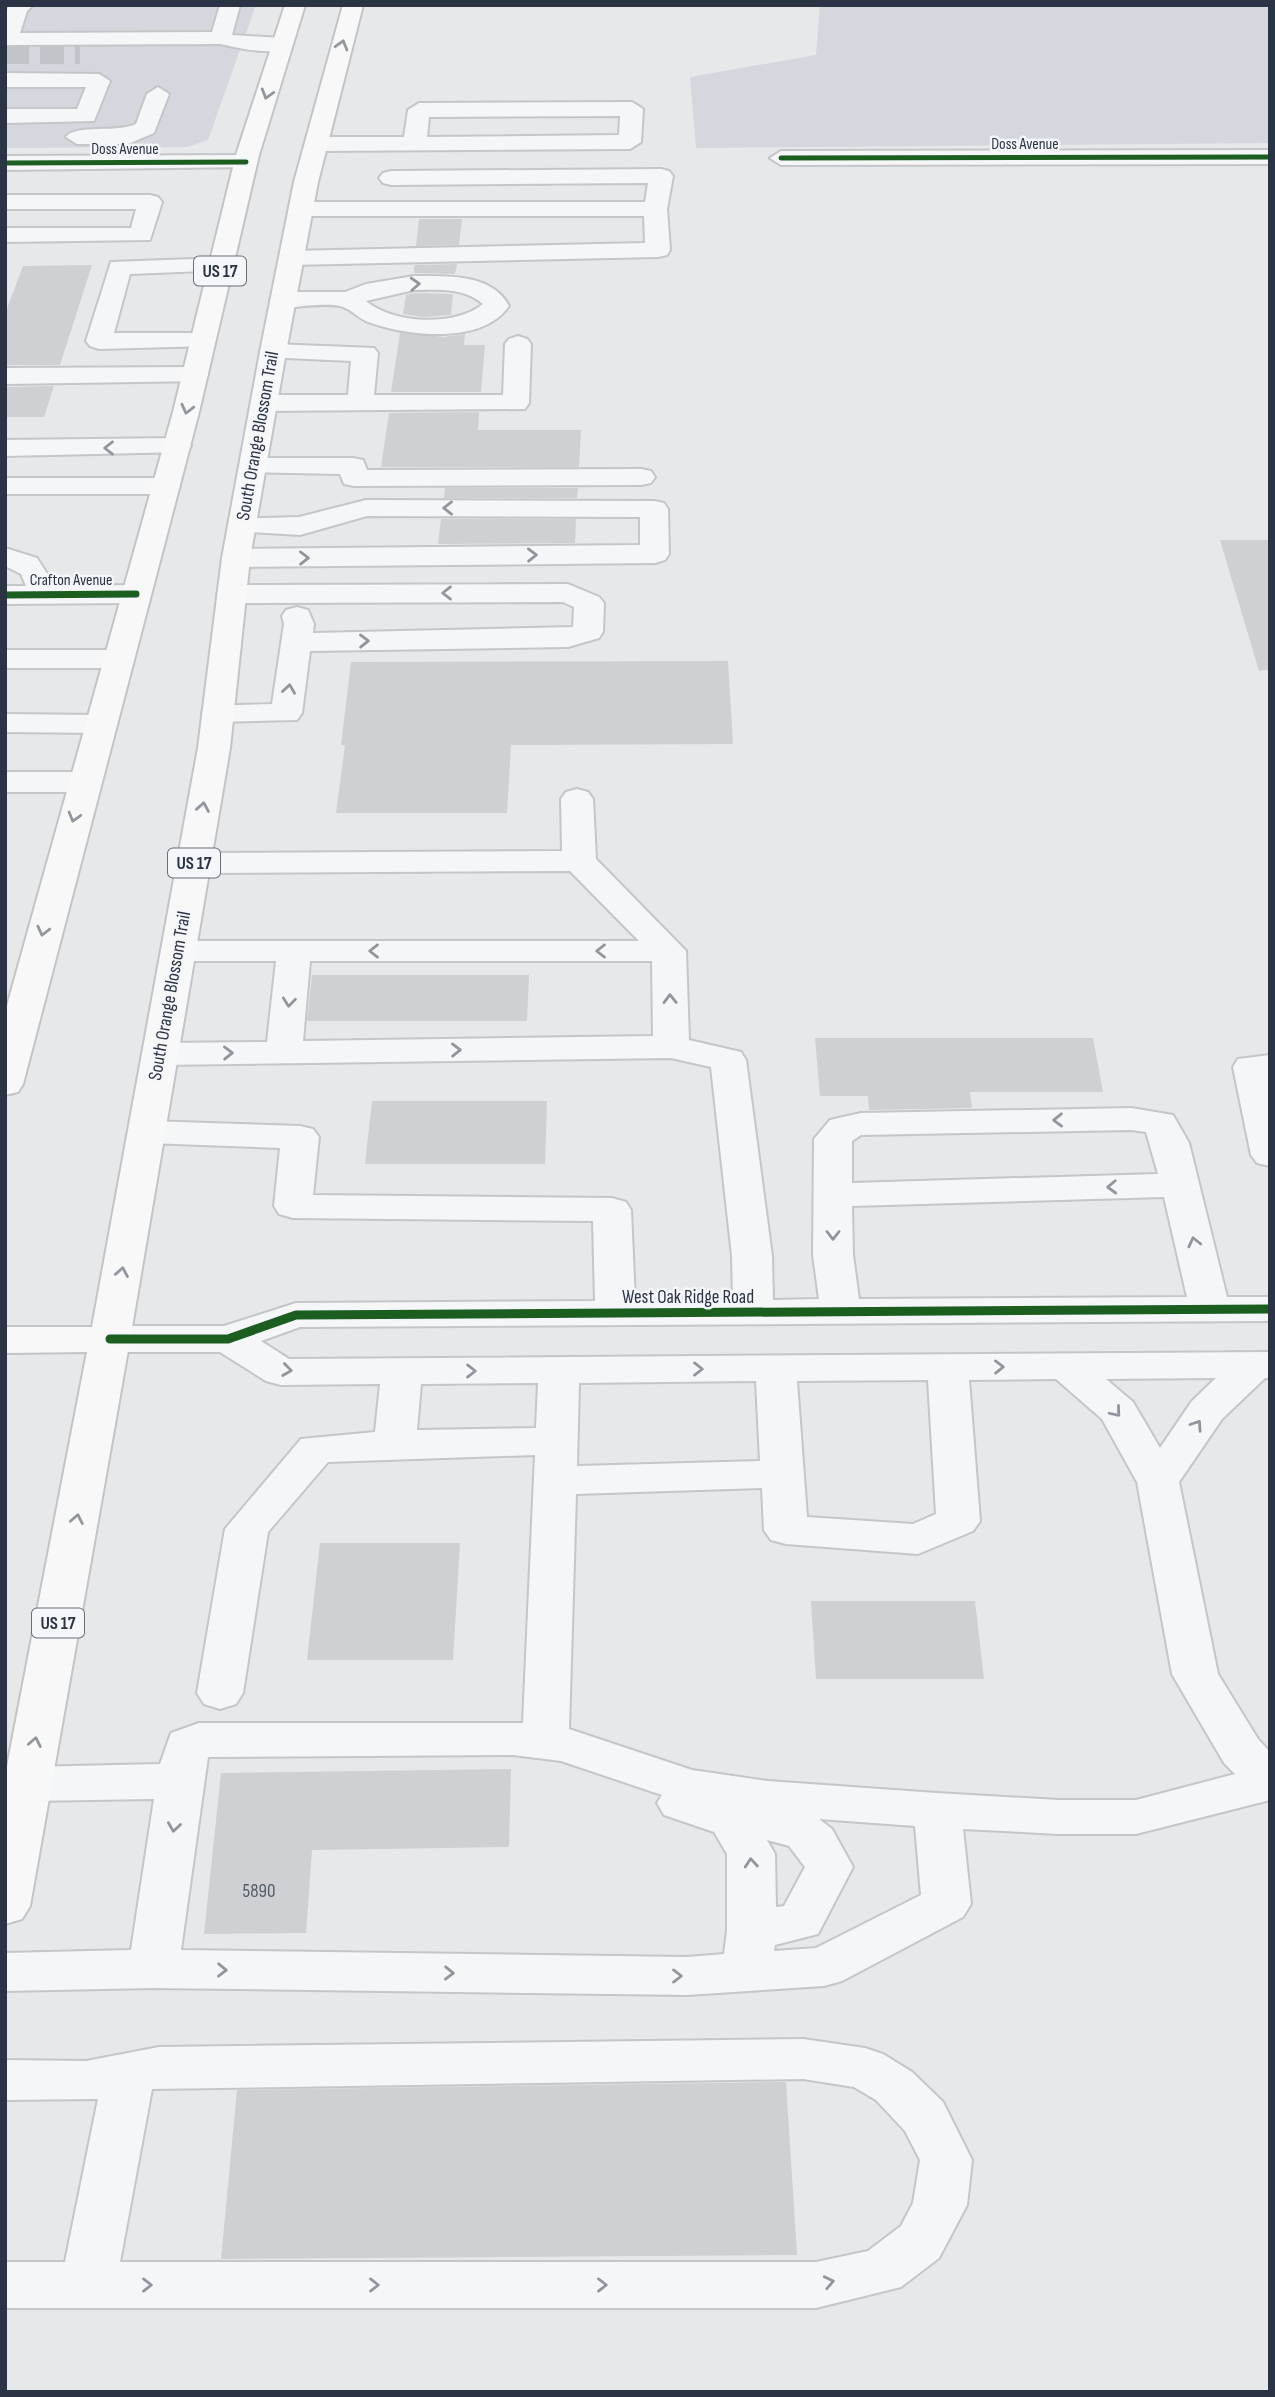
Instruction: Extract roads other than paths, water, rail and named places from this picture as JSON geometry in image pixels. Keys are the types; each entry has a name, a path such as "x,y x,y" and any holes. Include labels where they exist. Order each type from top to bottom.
{"main road":[{"name":"South Orange Blossom Trail","path":"5,1906 110,1339 194,863 218,713 236,558 301,209 276,170 282,44 295,5"},
{"name":"South Orange Blossom Trail","path":"5,1084 84,782 177,446 221,265 276,170 316,144 354,5"},
{"name":"West Oak Ridge Road","path":"5,1340 110,1339"}],"street":[{"path":"23,5 18,7 8,38 221,38 240,43 282,44"},
{"path":"221,38 230,5"},
{"path":"5,138 128,137 146,128 163,79 157,52 80,52"},
{"path":"5,80 99,80 111,73 119,52"},
{"path":"5,116 86,116 99,80"},
{"path":"316,144 415,144 630,142 632,109 419,110 415,144"},
{"name":"Doss Avenue","path":"781,158 1270,157"},
{"name":"Doss Avenue","path":"5,163 276,170"},
{"path":"291,258 658,250 655,209 661,176 391,178"},
{"path":"5,202 150,202 141,235 5,235"},
{"path":"301,209 655,209"},
{"path":"202,341 99,341 120,267 221,265"},
{"path":"283,300 350,299 387,286 453,284 474,288 492,298 496,306 479,319 453,324 410,324 368,316 350,299"},
{"path":"264,402 516,403 518,344"},
{"path":"273,352 365,353 360,402"},
{"path":"5,376 195,375"},
{"path":"5,448 177,446"},
{"path":"253,466 354,467 354,478 641,477"},
{"path":"5,485 166,486"},
{"path":"236,558 655,554 654,509 366,508 300,526 242,525"},
{"path":"5,557 20,559 34,568 43,594"},
{"path":"231,602 568,593 589,603 588,632 568,638 296,642"},
{"name":"Crafton Avenue","path":"5,595 136,594"},
{"path":"218,713 286,713 299,624 297,617 291,613 231,602"},
{"path":"5,659 119,659"},
{"path":"5,723 100,724"},
{"path":"5,782 84,782"},
{"path":"577,799 579,861 669,951 671,1047"},
{"path":"194,863 579,861"},
{"path":"178,951 669,951"},
{"path":"284,1053 294,951"},
{"path":"160,1055 671,1047 728,1060 752,1256 752,1314"},
{"path":"1260,1067 1270,1155"},
{"path":"841,1314 833,1255 833,1139 843,1128 861,1124 1131,1119 1160,1123 1170,1143 1210,1309"},
{"path":"147,1132 300,1137 293,1206 612,1210 615,1314"},
{"path":"833,1195 1180,1185"},
{"name":"West Oak Ridge Road","path":"110,1339 228,1339 296,1315 841,1314 1270,1309"},
{"path":"228,1339 281,1372 1263,1365"},
{"path":"1158,1482 1207,1410 1263,1365"},
{"path":"153,1969 182,1770 188,1745 199,1740 513,1738 565,1745 689,1787 768,1798 1059,1817 1136,1817 1270,1782 1241,1751 1195,1674 1158,1482 1118,1411 1066,1366"},
{"path":"776,1369 786,1530 918,1539 958,1521 948,1368"},
{"path":"545,1742 559,1370"},
{"path":"395,1444 402,1371"},
{"path":"220,1693 247,1530 316,1449 395,1444 555,1461 782,1474"},
{"path":"5,1972 153,1969 687,1976 749,1951 801,1921 829,1867 823,1851 794,1824 731,1820 584,1768 537,1759 182,1770 28,1784"},
{"path":"749,1951 824,1967 946,1904 937,1810"},
{"path":"731,1820 751,1854 749,1951"},
{"path":"5,2080 86,2081 159,2067 782,2059 866,2068 894,2087 925,2116 946,2160 940,2205 920,2242 882,2271 816,2285 5,2284"},
{"path":"88,2285 129,2074"}],"tunnel":[{"path":"5,52 80,52"}]}
